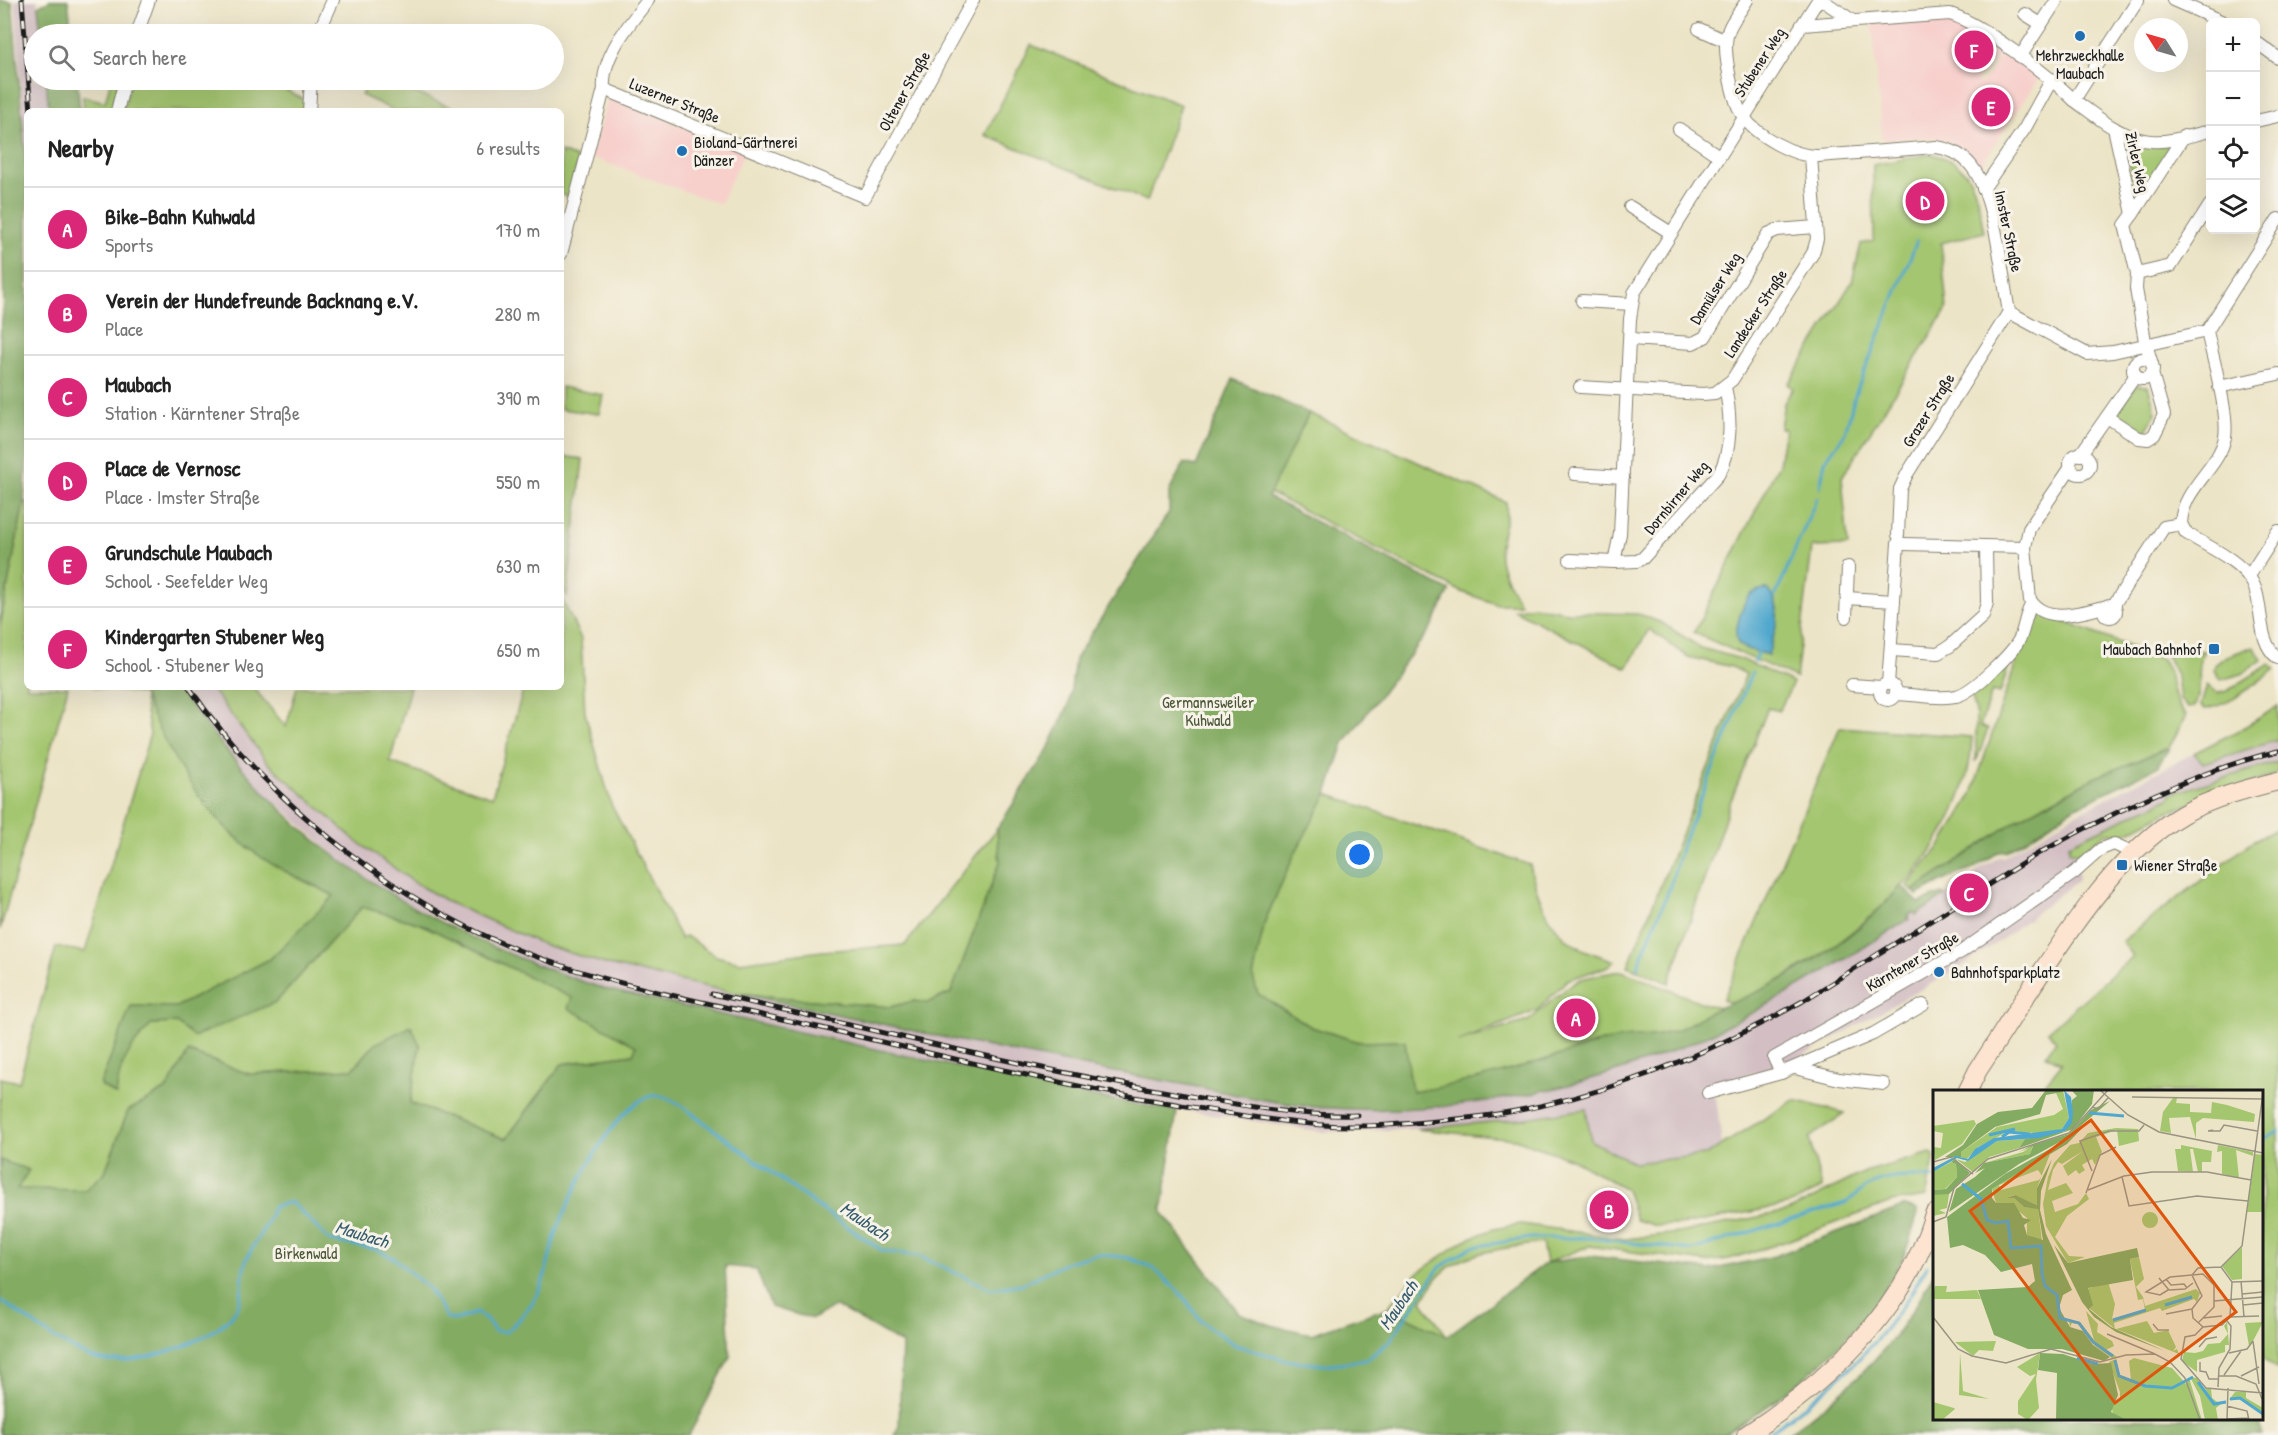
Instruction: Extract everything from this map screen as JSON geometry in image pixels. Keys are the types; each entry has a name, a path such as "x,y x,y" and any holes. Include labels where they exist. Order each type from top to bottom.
{"street":[{"path":"141,24 149,0"},
{"path":"322,24 333,0"},
{"path":"564,242 604,89 606,69 613,51 648,0"},
{"name":"Oltener Straße","path":"865,197 973,0"},
{"path":"1743,117 1734,92 1726,41 1730,27 1747,0"},
{"name":"Stubener Weg","path":"1743,117 1820,0 1853,21"},
{"path":"2020,57 2057,0"},
{"path":"2074,100 2138,0"},
{"path":"2173,0 2214,18"},
{"name":"Stubener Weg","path":"1802,25 1950,14 1967,22 2052,79 2074,100"},
{"path":"2025,14 2041,24"},
{"path":"1699,29 1726,41"},
{"path":"2260,45 2278,58"},
{"path":"1983,189 2025,128 2052,79"},
{"name":"Luzerner Straße","path":"604,89 865,197"},
{"path":"118,108 122,90"},
{"path":"309,108 310,90"},
{"name":"Zirler Weg","path":"2074,100 2114,128 2133,214 2125,225 2137,274 2136,289 2146,345 2164,415 2154,435 2148,439 2139,438 2107,417"},
{"path":"2260,120 2278,116"},
{"name":"Dornbirner Weg","path":"1614,562 1620,534 1626,390 1631,304 1634,293 1743,117"},
{"name":"Imster Straße","path":"1743,117 1777,144 1811,156 1945,148 1969,164 1983,189 2009,312"},
{"path":"2114,128 2138,139 2152,142 2206,132"},
{"path":"1679,129 1719,156"},
{"path":"2133,214 2184,136"},
{"name":"Landecker Straße","path":"1725,387 1732,380 1813,253 1817,239 1811,156"},
{"path":"1630,207 1671,233"},
{"path":"2137,274 2171,266 2206,213"},
{"path":"2278,219 2207,331 2225,438 2186,500 2181,524 2186,533 2248,576 2256,592 2268,645 2278,658"},
{"name":"Damülser Weg","path":"1630,339 1693,343 1705,337 1768,234 1777,230 1816,227"},
{"path":"1582,301 1631,304"},
{"path":"2009,312 2087,354 2146,345 2207,331"},
{"name":"Grazer Straße","path":"1888,688 1900,541 1900,489 1907,474 2009,312"},
{"path":"1852,685 1955,696 1966,691 2013,648 2020,639 2026,614 2032,603 2025,547 2029,529 2071,467 2077,474 2086,471 2089,462 2080,455 2136,375 2144,379 2152,368"},
{"path":"2218,387 2278,374"},
{"path":"1580,387 1703,394 1715,393 1725,387"},
{"name":"Dornbirner Weg","path":"1570,560 1614,562 1637,561 1644,558 1724,466 1729,404 1725,387"},
{"path":"1575,474 1623,477"},
{"path":"2032,603 2063,617 2110,606 2164,527 2181,524"},
{"path":"2248,576 2278,531"},
{"path":"1900,541 1986,548 2025,547"},
{"path":"1891,650 1938,653 1962,636 1983,616 1987,603 1986,548"},
{"path":"1846,617 1848,567"},
{"path":"1847,598 1894,601"},
{"path":"1968,1090 1978,1070 2083,915 2134,853 2185,813 2229,795 2278,781"},
{"name":"Kärntener Straße","path":"1781,1073 1774,1058 1965,950 2074,873 2101,849 2114,844 2134,853"},
{"path":"1708,1093 1796,1068 1873,1034 1923,1005"},
{"path":"1796,1068 1839,1079 1884,1084"},
{"path":"1746,1435 1822,1377 1871,1330 1908,1278 1933,1219"}],"shaded area":[{"path":"15,0 37,0 40,24 24,24 24,90 47,90 49,108 24,108 24,130"},
{"path":"1952,18 2001,51 1993,64 1988,63 1976,82 1981,84 2003,52 2040,76 1981,165 1948,143 1934,138 1882,140 1872,21"},
{"path":"609,97 745,151 720,204 590,157"},
{"path":"179,690 212,690 268,763 356,841 414,882 450,903 542,944 608,965 924,1031 1413,1107 1503,1099 1543,1092 1612,1073 1685,1046 1743,1019 1812,979 1908,920 1907,917 1914,912 1916,915 1969,880 1977,873 1976,871 2001,856 2003,857 2072,816 2194,753 2203,763 2278,740 2278,762 2171,793 2172,797 2069,844 2069,851 2077,854 2078,880 2002,939 1959,968 1788,1064 1698,1087 1716,1097 1722,1143 1707,1155 1633,1163 1591,1141 1586,1109 1513,1120 1416,1129 1323,1132 1079,1094 605,989 550,971 390,894 345,864 252,781"}],"green space":[{"path":"0,0 12,2 24,140 24,502 0,626 0,339 4,303 0,158"},
{"path":"50,0 68,0 71,24 40,24 38,6"},
{"path":"1031,45 1181,105 1147,201 985,135"},
{"path":"47,90 78,90 80,108 49,108"},
{"path":"108,90 117,90 113,108 84,108 83,96 105,102"},
{"path":"128,90 286,90 305,100 306,108 124,108"},
{"path":"364,90 408,90 453,108 389,108 361,95"},
{"path":"2127,145 2173,145 2136,200"},
{"path":"564,153 579,159 569,197 564,195"},
{"path":"1930,154 1957,164 1965,172 1976,193 1984,232 1941,243 1947,309 1842,477 1848,546 1812,547 1796,678 1694,633 1779,464 1785,429 1780,428 1784,403 1793,388 1788,384 1852,282 1861,244 1874,241 1873,165"},
{"name":"Germannsweiler Kuhwald","path":"1233,379 1309,413 1268,497 1450,591 1430,629 1344,743 1327,794 1294,855 1265,921 1253,977 1258,994 1311,1027 1359,1042 1405,1041 1412,1092 1484,1077 1610,1040 1658,1035 1677,1030 1715,1009 1746,997 1795,972 1863,924 1901,886 1919,903 1942,894 1945,896 1916,915 1914,912 1907,916 1909,919 1800,986 1726,1027 1688,1044 1608,1074 1540,1092 1434,1107 1328,1108 1273,1101 1070,1063 735,993 890,1007 914,1001 927,1003 951,993 1000,862 997,829 1047,751 1069,704 1075,659 1169,512 1169,492 1184,463 1196,466"},
{"path":"2136,385 2148,386 2156,413 2144,434 2114,417"},
{"path":"564,388 603,395 599,414 564,409"},
{"path":"1309,413 1506,502 1500,561 1520,604 1496,604 1462,592 1269,493"},
{"path":"564,456 583,459 567,596 564,590"},
{"path":"24,502 24,690 67,690 0,930 0,626"},
{"path":"564,603 581,639 585,713 611,804 681,939 686,936 716,956 740,962 822,951 905,945 997,829 1000,862 951,993 927,1003 914,1001 890,1007 735,993 608,965 542,944 450,903 414,882 356,841 268,763 212,690 255,690 286,727 296,690 409,690 390,762 492,797 523,690 564,690"},
{"path":"1533,606 1568,612 1639,614 1662,623 1701,648 1741,659 1793,683 1779,711 1768,708 1730,803 1669,983 1628,966 1746,674 1732,667 1688,657 1649,629 1627,668 1514,610"},
{"path":"2033,612 2162,659 2169,673 2177,702 2186,715 2168,750 2165,749 2094,778 2020,818 1913,891 1907,886 1943,843 1972,794"},
{"path":"2254,646 2262,660 2241,674 2221,680 2214,670 2215,665 2225,657"},
{"path":"2204,651 2200,665 2199,693 2194,706 2187,708 2180,699 2177,677 2166,655"},
{"path":"2008,659 2010,661 2000,693 1992,691 1980,726 1988,729 1976,762 1976,712 1971,693"},
{"path":"2270,664 2275,669 2233,699 2205,709 2201,705 2207,685 2217,693 2227,691"},
{"path":"114,690 141,690 175,756 190,780 224,824 242,842 270,863 335,896 270,959 176,1007 131,1006 100,1085 116,1095 120,1073 127,1056 152,1024 176,1023 276,1002 362,907 421,924 573,998 568,1008 637,1046 633,1054 562,1064 506,1139 410,1103 420,1045 375,1044 353,1069 249,1074 188,1052 167,1089 128,1111 105,1172 85,1190 16,1189 28,1171 0,1160 0,1078 19,1082 56,947 85,952 150,734 143,694"},
{"name":"Birkenwald","path":"141,690 179,690 255,783 323,847 407,904 504,952 605,989 1079,1094 1177,1111 1162,1212 1239,1313 1271,1325 1311,1334 1387,1308 1447,1336 1546,1263 1590,1256 1710,1270 1775,1256 1905,1206 1918,1210 1918,1213 1899,1266 1880,1297 1842,1343 1796,1385 1722,1435 894,1435 899,1426 902,1344 836,1306 812,1319 771,1307 756,1269 725,1266 730,1357 689,1435 0,1435 0,1160 29,1170 17,1189 85,1190 105,1172 128,1111 167,1089 188,1052 249,1074 353,1069 375,1044 411,1026 420,1045 410,1103 506,1139 562,1064 633,1054 636,1046 568,1008 572,998 421,924 362,907 276,1002 194,1037 176,1023 152,1024 127,1056 120,1073 116,1095 100,1085 131,1006 176,1007 270,959 334,896 261,857 221,823 188,781 150,711"},
{"path":"2278,706 2278,740 2203,763 2194,753 2243,728"},
{"path":"1840,727 1972,737 1965,782 1947,825 1922,863 1890,899 1853,931 1814,959 1773,984 1734,1004 1723,1000"},
{"path":"2165,749 2168,750 2157,767 2076,807 2024,841 2006,851 1999,852 1971,870 1955,875 1917,895 1913,891 2020,818 2094,778"},
{"path":"2278,762 2278,774 2167,812 2125,834 2106,833 2077,854 2069,851 2069,844 2171,797 2170,794"},
{"path":"1327,794 1530,865 1543,906 1561,933 1579,947 1615,961 1606,967 1567,980 1538,1010 1457,1042 1528,1021 1568,987 1581,979 1622,971 1708,1005 1721,1007 1676,1031 1642,1039 1604,1041 1545,1061 1459,1085 1411,1092 1405,1041 1359,1042 1311,1027 1257,994 1252,977 1265,921 1294,855"},
{"path":"2278,828 2278,1370 2263,1359 2263,1090 2040,1090 2038,1088 2045,1084 2062,1063 2046,1055 2056,1041 2048,1031 2133,956 2122,941 2249,844"},
{"path":"1794,1100 1845,1113 1809,1138 1822,1188 1791,1204 1689,1224 1656,1226 1636,1220 1626,1189 1572,1159 1515,1139 1416,1129 1513,1120 1586,1109 1591,1141 1634,1163 1706,1155"},
{"path":"1933,1154 1933,1166 1926,1197 1891,1202 1784,1242 1729,1259 1706,1262 1589,1246 1546,1263 1542,1243 1488,1251 1462,1260 1441,1274 1422,1301 1447,1336 1387,1308 1419,1272 1465,1240 1494,1229 1521,1224 1625,1239 1679,1233 1788,1211 1865,1172"},
{"path":"1933,1274 1933,1420 2260,1420 2262,1435 1786,1435 1837,1396 1869,1366 1897,1334 1913,1311"}],"water":[{"path":"1768,589 1776,604 1777,620 1768,655 1740,646 1736,633 1747,598 1756,591"}],"waterway":[{"path":"1820,488 1825,461 1845,433 1855,395 1917,241"},
{"path":"1775,597 1817,498"},
{"path":"1755,661 1759,651"},
{"path":"1637,968 1670,887 1682,845 1752,672"},
{"name":"Maubach","path":"0,1300 72,1349 97,1359 131,1360 173,1350 213,1331 237,1308 248,1257 273,1207 291,1202 330,1241 375,1249 394,1258 429,1289 447,1318 455,1320 476,1313 485,1318 495,1331 506,1332 520,1319 535,1299 545,1276 560,1223 600,1145 630,1108 646,1098 661,1096 682,1106 817,1206 883,1251 919,1256 991,1289 1022,1284 1068,1262 1098,1254 1129,1258 1153,1268 1179,1292 1203,1323 1235,1345 1285,1360 1322,1365 1366,1360 1389,1342 1439,1268 1471,1247 1530,1238 1590,1238 1692,1250 1848,1202 1857,1193 1877,1182 1898,1177 1933,1178"},
{"name":"Maubach","path":"2263,1139 2278,1131"},
{"path":"1765,1435 1791,1417 1857,1361 1894,1318 1927,1266"}],"railway":[{"path":"22,0 24,25"},
{"path":"29,90 31,108"},
{"path":"191,690 216,724 278,792 350,853 427,905 467,927 550,962 637,987 1017,1073 1232,1114 1338,1126 1401,1124 1494,1115 1586,1094 1675,1063 1761,1024 1803,1001 2039,853 2096,823 2185,782 2278,751"},
{"path":"712,994 1111,1082 1262,1108 1310,1114 1357,1115"}],"place":[{"name":"Mehrzweckhalle Maubach","path":"2080,36"},
{"name":"Kindergarten Stubener Weg","path":"1974,50"},
{"name":"Grundschule Maubach","path":"1991,107"},
{"name":"Bioland-Gärtnerei Dänzer","path":"682,151"},
{"name":"Place de Vernosc","path":"1925,201"},
{"name":"Maubach Bahnhof","path":"2214,649"},
{"name":"Wiener Straße","path":"2122,865"},
{"name":"Maubach","path":"1969,893"},
{"name":"Bahnhofsparkplatz","path":"1939,972"},
{"name":"Bike-Bahn Kuhwald","path":"1576,1018"},
{"name":"Verein der Hundefreunde Backnang e.V.","path":"1609,1210"}]}
